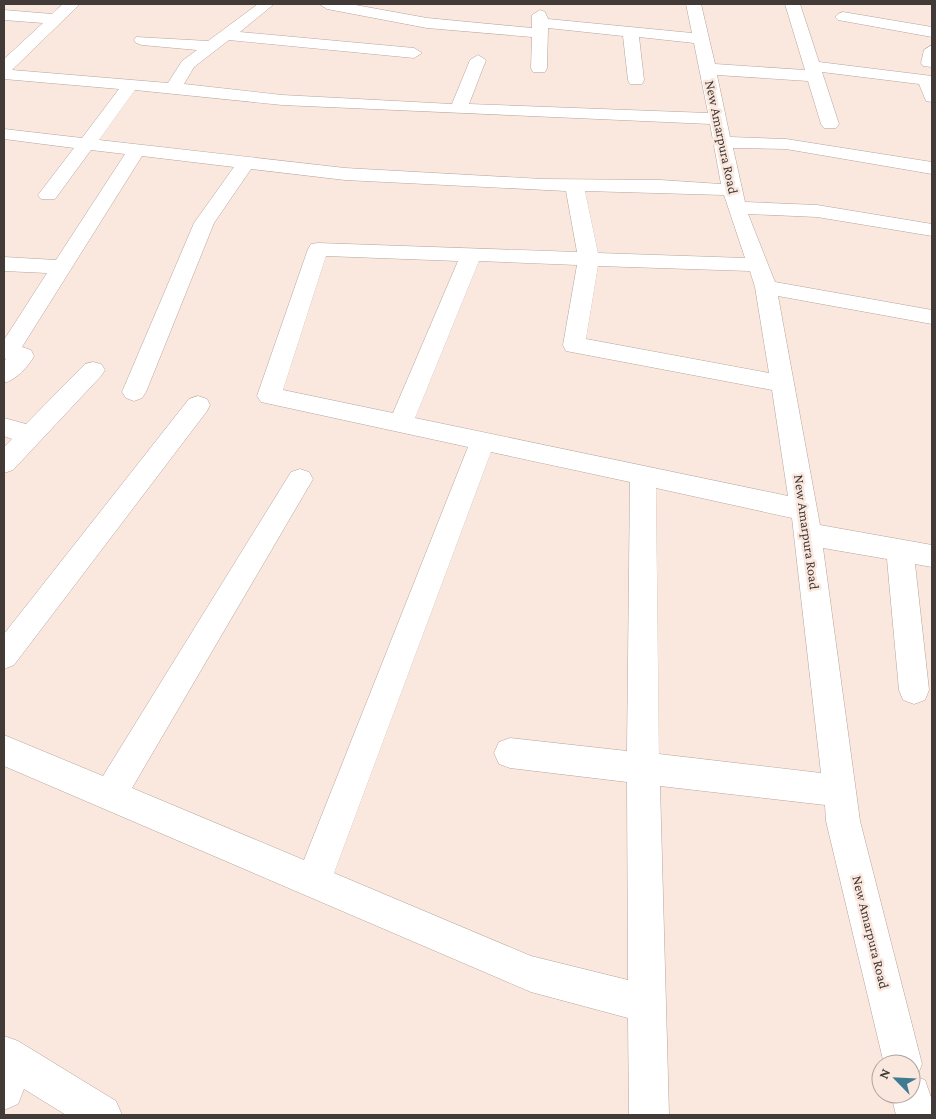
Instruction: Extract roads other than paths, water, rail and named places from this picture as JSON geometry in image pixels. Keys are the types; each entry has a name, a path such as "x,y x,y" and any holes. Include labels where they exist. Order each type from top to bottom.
{"street":[{"path":"4,68 72,4"},
{"path":"173,89 188,64 267,4"},
{"path":"327,4 380,8 427,23 630,32 702,39"},
{"path":"539,68 540,4"},
{"name":"New Amarpura Road","path":"694,4 734,199 762,276 783,384 806,522 843,821 901,1054"},
{"path":"793,4 830,124"},
{"path":"4,15 55,19"},
{"path":"843,17 932,32"},
{"path":"630,32 636,80"},
{"path":"225,35 414,53"},
{"path":"142,40 211,46"},
{"path":"458,109 478,60"},
{"path":"708,69 813,71 926,80 932,97"},
{"path":"4,74 282,100 458,109 719,130 786,144 932,168"},
{"path":"48,195 130,86"},
{"path":"4,134 89,142 136,151 345,174 574,185 660,186 932,230"},
{"path":"4,375 23,356 8,351 136,151"},
{"path":"134,392 204,224 246,163"},
{"path":"574,185 589,259 574,345 783,384"},
{"path":"932,317 762,276 589,259 318,249 269,396 643,475 900,550 932,556"},
{"path":"400,424 470,254"},
{"path":"4,264 62,267"},
{"path":"4,463 92,370"},
{"path":"4,656 198,405"},
{"path":"4,427 30,435"},
{"path":"313,882 483,441"},
{"path":"643,475 643,768 649,1115"},
{"path":"110,795 300,479"},
{"path":"900,550 914,690"},
{"path":"4,750 531,974 647,1004"},
{"path":"510,753 840,792"},
{"path":"8,1069 102,1115"}]}
